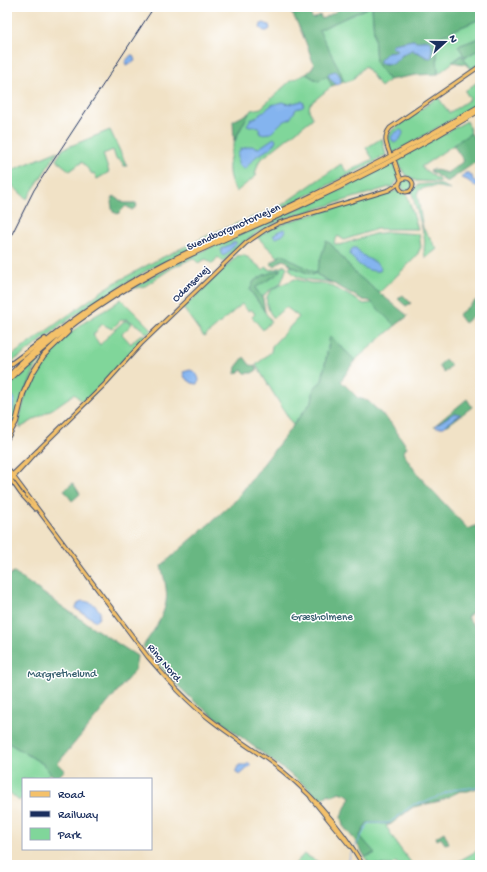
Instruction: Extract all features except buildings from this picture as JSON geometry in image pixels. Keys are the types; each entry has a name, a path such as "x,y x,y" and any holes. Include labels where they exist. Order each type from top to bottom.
{"highway":[{"name":"Svendborgmotorvejen","path":"21,363 80,316 122,287 164,264 291,206 365,170 480,106"},
{"name":"Svendborgmotorvejen","path":"7,381 68,328 125,290 175,262 292,210 354,180 480,110"},
{"path":"7,434 14,424 27,384 37,364 66,332 125,290"},
{"path":"7,367 80,316"},
{"path":"7,438 16,422 21,402"}],"main road":[{"path":"390,154 385,140 385,136 390,128 480,66"},
{"path":"395,162 406,178 413,182 412,189 406,192 401,189 398,168"},
{"path":"400,182 406,178"},
{"name":"Odensevej","path":"389,190 400,182"},
{"name":"Odensevej","path":"11,477 105,384 145,340 249,240 269,228 290,219 389,190 401,189"},
{"path":"7,377 21,363"},
{"path":"7,421 7,427"},
{"name":"Odensevej","path":"11,477 41,447"},
{"name":"Ring Nord","path":"7,468 11,477 25,498 41,514"},
{"path":"7,471 11,477"},
{"name":"Ring Nord","path":"11,477 28,496 148,658 171,684 211,720 269,761 306,792 358,855 364,865"}],"green space":[{"path":"288,7 306,7 313,19 320,15 322,19 335,12 340,7 369,7 319,30 344,82 332,86 327,76 318,81 306,74 314,65 300,28"},
{"path":"372,7 376,63 389,80 381,87 365,66 352,80 344,82 340,71 318,30"},
{"path":"372,7 480,7 480,19 436,39 438,74 416,75 389,80 376,63","holes":["413,40 418,42 426,40 432,47 432,52 427,58 420,53 413,51 412,49 387,64 382,64 380,60 388,52 398,51 394,48 393,44"]},
{"path":"480,19 480,38 458,46 465,57 480,49 480,63 471,69 462,55 438,74 436,39"},
{"path":"480,38 480,49 465,57 458,46"},
{"path":"462,55 471,69 465,64 452,62"},
{"path":"306,74 318,81 327,76 332,86 310,104 309,110 313,118 259,161 255,174 257,175 236,192 229,173 229,164 233,146 249,113 251,110 261,108 290,81"},
{"path":"480,80 480,103 392,154 387,139 392,130 438,97 449,113 470,99 465,91"},
{"path":"249,113 234,141 233,121"},
{"path":"467,121 471,133 421,167 440,182 416,181 405,174 396,160"},
{"path":"110,130 127,166 124,166 122,162 116,159 113,150 103,154 109,172 97,179 94,173 92,174 82,162 70,171 56,160 63,149"},
{"path":"471,133 480,147 480,159 447,182 430,171 433,169 447,173 464,161 453,145"},
{"path":"382,138 386,155 375,162 278,210 151,268 86,307 21,356 7,364 7,359 109,286 155,261 213,233 279,207 341,164 347,172 373,159 366,148"},
{"path":"58,151 27,199 7,181 7,172"},
{"path":"393,162 400,178 393,186 286,218 258,232 240,245 223,262 218,257 212,264 206,259 198,263 193,258 172,268 145,286 131,289 180,261 335,192"},
{"path":"405,180 409,180 411,181 411,189 405,190 402,187 402,183"},
{"path":"418,185 443,185 451,190 431,187 419,190 417,194 423,228 437,249 426,258 424,253 424,236 412,192"},
{"path":"399,190 407,195 418,229 377,229 344,240 338,236 334,242 335,244 340,245 374,234 389,232 419,234 421,247 416,257 380,292 316,272 316,274 331,283 307,280 297,276 289,268 291,266 312,275 279,256 278,257 257,237 290,221"},
{"path":"114,196 124,203 136,203 137,206 132,210 126,206 118,214 113,212 111,202"},
{"path":"326,241 331,244 356,274 408,316 395,326 370,301 363,300 316,274"},
{"path":"282,254 316,273 312,275 291,266 286,261 282,260 275,266 270,264"},
{"path":"238,255 243,255 249,258 263,270 266,267 270,270 285,265 287,267 283,279 279,285 267,292 263,299 255,288 264,275 254,281 250,290 271,321 263,330 252,317 255,314 251,309 248,311 242,304 204,337 183,308"},
{"path":"281,269 276,275 255,288 263,299 265,312 250,290 254,281 264,275"},
{"path":"295,279 311,283 330,285 364,304 372,303 395,326 355,360 330,337 322,381 314,388 312,401 293,425 256,365 271,352 272,346 299,317 286,307 273,318 268,309 267,302 267,297 274,288"},
{"path":"403,295 411,303 406,306 398,299"},
{"path":"480,297 480,311 464,323 458,315"},
{"path":"121,299 152,330 148,334 127,319 121,320 112,329 102,324 93,335 100,345 124,321 129,321 132,324 122,334 131,344 136,338 146,335 84,403 74,394 20,428 20,414 28,389 33,377 47,356 75,329"},
{"name":"Græsholmene","path":"330,336 355,360 341,381 358,398 368,401 390,422 407,447 403,453 418,475 468,529 480,524 480,606 467,617 475,627 480,630 480,787 468,791 460,791 440,801 413,807 391,824 367,823 360,836 375,853 365,857 354,839 343,826 341,817 350,797 339,792 332,796 329,794 319,801 307,787 195,702 171,679 143,646 160,620 165,608 166,589 161,566 234,502 312,401 314,388 322,381"},
{"path":"55,341 38,361 11,427 7,432 9,421 7,417 7,384 24,366"},
{"path":"244,357 250,365 255,366 257,370 252,373 245,373 242,370 235,374 236,367"},
{"path":"445,359 451,365 444,373 439,366"},
{"path":"467,399 472,407 448,425 434,426"},
{"path":"73,483 80,494 72,501 64,490"},
{"name":"Margrethelund","path":"13,572 80,619 137,656 135,670 58,763 65,770 57,778 54,778 43,764 7,742 7,578"},
{"path":"7,742 43,764 51,773 45,778 22,778 22,798 19,801 7,790"},
{"path":"367,823 391,824 386,826 399,847 413,865 398,865 396,862 391,865 369,864 365,857 374,854 360,836"},
{"path":"444,832 449,843 445,844 441,838 437,840 436,837"},
{"path":"480,849 480,865 452,865"},
{"path":"304,854 320,863 320,865 294,865"}],"water":[{"path":"264,23 269,25 270,29 267,31 260,28 261,24"},
{"path":"413,40 431,42 432,57 430,58 413,51 412,49 402,55 393,64 380,63 380,60 388,52 398,51 397,49 392,48 393,44"},
{"path":"131,55 133,55 135,61 126,65 125,62"},
{"path":"335,71 340,76 341,82 337,85 328,75 329,73"},
{"path":"302,101 304,103 303,107 296,109 290,119 282,122 271,133 260,134 259,128 247,125 250,120 272,105 282,102 289,104"},
{"path":"401,130 403,132 402,135 399,140 394,143 391,138 395,133"},
{"path":"274,138 276,140 273,145 266,151 256,156 246,168 244,169 238,164 238,153 241,149 251,146 259,148"},
{"path":"465,173 469,173 472,176 473,180 478,183 478,186 475,186 467,180 461,178"},
{"path":"284,229 286,231 283,235 276,238 273,236 277,232"},
{"path":"235,242 237,243 225,255 223,256 221,254 221,250 223,248"},
{"path":"353,248 356,248 366,258 378,264 381,268 380,271 366,269 359,265 350,255"},
{"path":"190,370 194,371 199,379 197,384 192,383 185,378 183,372"},
{"path":"9,396 13,396 15,400 12,412 7,410 7,399"},
{"path":"454,413 460,414 444,427 436,427 436,425"},
{"path":"83,601 97,607 100,612 99,618 96,621 76,609 79,602"},
{"path":"249,763 251,765 240,775 236,773 239,765 246,765"}],"waterway":[{"path":"357,844 368,824 389,823 414,804 424,803 452,790 477,787 480,785"},
{"path":"348,865 352,851"}],"railway":[{"path":"7,244 34,190 154,7"}]}
